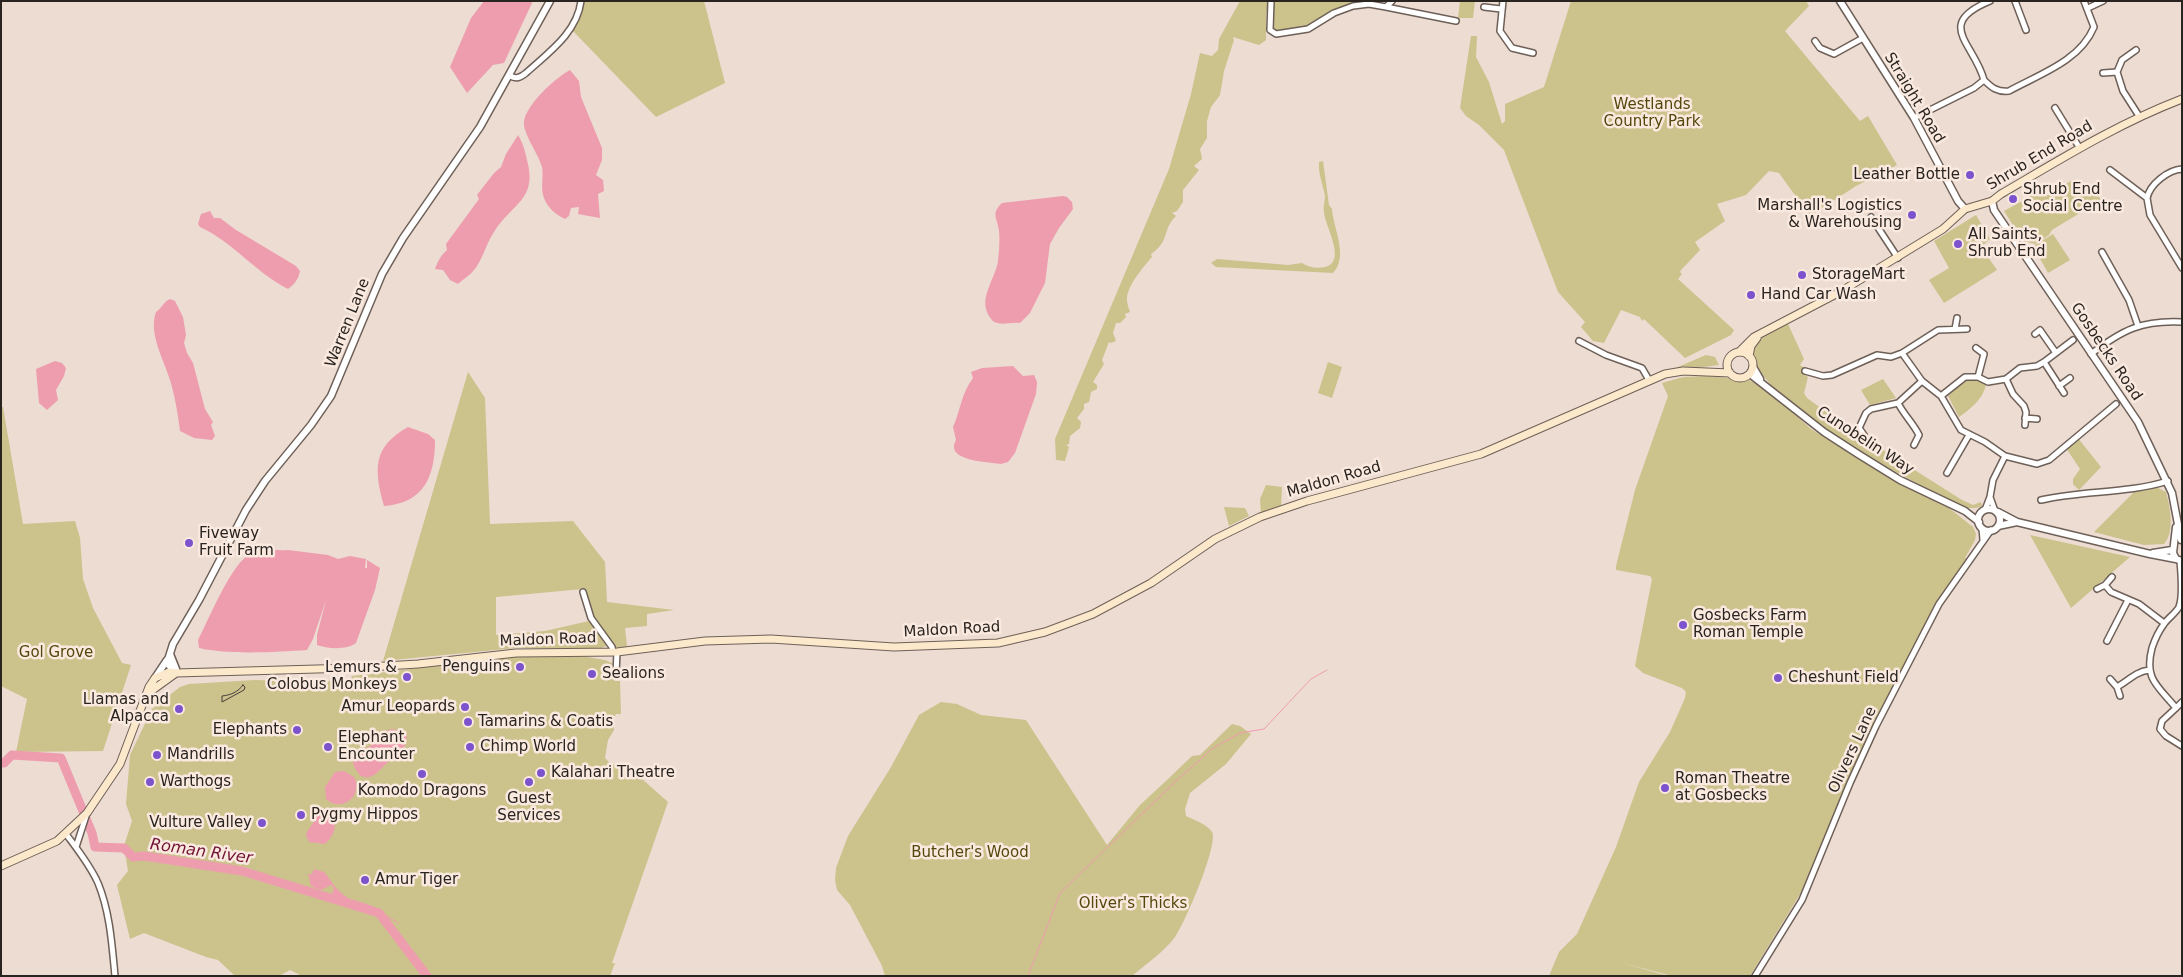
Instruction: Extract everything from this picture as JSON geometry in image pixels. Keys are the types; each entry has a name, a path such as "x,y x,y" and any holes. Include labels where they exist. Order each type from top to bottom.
{"main road":[{"name":"Shrub End Road","path":"1739,352 1760,334 1839,293 1898,258 1943,229 1965,209 1992,202 2001,194 2079,148 2138,116 2182,99"},
{"path":"1749,356 1739,352 1732,354 1727,364 1730,373 1741,378 1751,370 1749,356 1752,346 1760,334"},
{"name":"Maldon Road","path":"1705,371 1727,364"},
{"name":"Maldon Road","path":"155,678 168,672 352,668 418,664 516,653 615,652 705,642 771,639 894,647 998,643 1046,632 1093,614 1151,583 1214,539 1253,520 1307,501 1481,454 1649,380 1684,370 1730,373"},
{"path":"147,694 176,673"},
{"path":"1,866 57,841 87,813 120,764 149,687 155,678"}],"street":[{"name":"Warren Lane","path":"155,678 246,510 265,481 311,425 331,396 382,274 403,238 480,126 510,76 550,1"},
{"path":"510,76 514,78 520,77 564,38 578,15 580,1"},
{"path":"1271,1 1270,30 1276,34 1308,30 1334,14 1353,6 1369,4 1456,21"},
{"path":"1386,7 1392,1"},
{"path":"1503,1 1500,31 1512,48 1533,52"},
{"name":"Straight Road","path":"1840,1 1914,118 1958,201 1965,209"},
{"path":"1990,1 1967,13 1961,23 1961,34 1984,80 1991,88 2000,92 2009,91 2072,57 2090,38 2094,27 2084,1"},
{"path":"2015,1 2026,30"},
{"path":"2088,8 2103,1"},
{"path":"1484,7 1501,9"},
{"path":"1815,41 1820,48 1834,54 1863,38"},
{"path":"2136,50 2122,60 2117,72 2123,91 2138,116"},
{"path":"2103,73 2117,72"},
{"path":"1914,118 1974,88 1984,80"},
{"path":"2055,108 2079,148"},
{"path":"2182,169 2158,181 2147,198 2150,215 2182,268"},
{"path":"2110,170 2147,198"},
{"name":"Gosbecks Road","path":"1992,202 1994,210 2138,422 2168,481 2172,493 2176,526 2181,539"},
{"path":"1870,217 1898,258"},
{"path":"2102,252 2129,300 2138,326"},
{"path":"1955,329 1957,318"},
{"path":"2091,354 2119,333 2138,326 2157,322 2182,322"},
{"path":"2035,334 2043,328 2056,352"},
{"path":"1805,371 1812,375 1832,375 1877,355 1891,357 1902,353 1938,330 1966,329"},
{"path":"1941,396 1965,377 1978,377 1988,382 2006,379 2020,368 2036,366 2044,362 2073,340"},
{"path":"1579,341 1588,348 1642,368 1649,380"},
{"path":"1976,348 1986,354 1978,377"},
{"path":"1902,353 1922,381 1941,396 1961,430 1985,442 2005,456 2037,464 2049,460 2116,404"},
{"path":"2044,362 2064,393"},
{"name":"Cunobelin Way","path":"1751,370 1760,380 1824,432 1880,469 1965,511 1981,525"},
{"path":"1810,382 1812,375"},
{"path":"2059,386 2070,378"},
{"path":"2006,379 2014,394 2024,406 2025,425"},
{"path":"1859,428 1866,413 1872,409 1898,403 1922,381"},
{"path":"1898,403 1919,435"},
{"path":"2103,404 2108,410"},
{"path":"2026,418 2037,419"},
{"path":"1852,425 1859,428 1864,435"},
{"path":"1914,445 1919,435 1925,432"},
{"path":"1957,471 1948,470 1969,435"},
{"path":"1983,540 1981,525 1983,511 1990,496 1993,480 2005,456"},
{"path":"2041,500 2129,491 2168,481"},
{"path":"1990,496 2000,519 1998,526"},
{"name":"Cunobelin Way","path":"1965,511 1983,511"},
{"path":"1983,511 1996,512 2018,522 2179,560"},
{"path":"1981,525 1991,530 1998,526 2018,522"},
{"name":"Gosbecks Road","path":"2173,547 2176,526"},
{"name":"Olivers Lane","path":"1755,976 1802,900 1872,734 1939,604 1991,530"},
{"path":"2150,554 2173,547 2181,539"},
{"path":"2173,547 2179,560 2181,598 2178,608 2164,623 2156,636 2148,662 2148,670 2152,678 2176,708"},
{"path":"2097,590 2112,577"},
{"path":"2105,585 2111,592 2139,604 2164,623"},
{"path":"583,592 591,618 615,652 616,674"},
{"path":"2107,641 2128,600"},
{"path":"168,657 176,669 176,673"},
{"path":"2117,687 2130,680 2134,674 2148,670"},
{"path":"2110,680 2117,687 2120,696"},
{"path":"2182,702 2162,721 2160,729 2166,736 2182,746"},
{"path":"76,847 87,813"},
{"path":"66,834 98,883 112,940 115,976"}],"green space":[{"path":"580,1 704,1 725,83 656,117 573,31"},
{"path":"1240,1 1269,1 1266,15 1266,40 1259,45 1233,37 1234,40 1224,71 1220,95 1211,107 1207,121 1207,138 1200,149 1202,159 1194,166 1199,170 1183,190 1183,202 1177,211 1172,213 1176,216 1171,221 1164,240 1151,254 1152,257 1129,289 1127,300 1130,312 1125,314 1126,317 1120,323 1116,323 1113,333 1116,341 1109,342 1102,360 1104,364 1093,382 1097,385 1097,389 1091,392 1089,402 1084,404 1084,409 1077,418 1081,422 1080,428 1070,436 1069,444 1066,445 1069,447 1065,461 1056,460 1055,439 1169,169 1191,94 1200,53 1212,56 1218,50 1219,39"},
{"path":"1271,1 1361,1 1350,5 1314,26 1276,34 1269,24"},
{"path":"1460,1 1475,1 1473,18 1458,18"},
{"name":"Westlands Country Park","path":"1571,1 1806,1 1809,6 1785,31 1860,121 1868,116 1897,165 1856,186 1810,216 1779,173 1769,171 1746,195 1717,204 1725,221 1695,242 1700,250 1681,270 1682,274 1678,279 1734,330 1731,335 1685,358 1644,319 1642,321 1640,317 1621,310 1604,343 1593,341 1581,327 1585,322 1558,292 1504,150 1479,125 1466,116 1460,108 1471,36 1477,36 1476,57 1489,82 1502,124 1505,121 1505,104 1544,87"},
{"path":"1323,161 1329,205 1332,209 1340,250 1338,266 1333,273 1216,267 1211,263 1217,259 1288,265 1302,263 1310,267 1319,268 1332,264 1335,258 1335,251 1325,218 1325,196 1319,171 1319,162"},
{"path":"2074,179 2081,190 2091,184 2101,200 2052,230 2049,235 2035,244 2027,242 2025,244 2004,211 2042,190 2046,196"},
{"path":"1976,215 1990,239 1981,247 1997,270 1944,303 1929,280 1949,268 1934,241"},
{"path":"2053,234 2070,260 2048,273 2033,246"},
{"path":"1788,324 1804,359 1800,365 1806,369 1803,374 1808,377 1804,393 1807,398 1850,429 1962,500 1973,505 1981,502 1982,506 1967,508 1914,482 1842,440 1807,417 1778,393 1759,370 1753,348 1763,336"},
{"path":"1706,355 1715,357 1719,365 1666,372"},
{"path":"1328,362 1342,367 1332,398 1318,393"},
{"path":"468,372 485,398 490,524 573,521 605,562 607,602 674,610 647,614 647,626 625,628 627,647 615,648 593,616 583,589 496,597 496,635 545,631 589,621 609,645 601,648 516,648 383,661"},
{"name":"Cheshunt Field","path":"1708,376 1749,380 1769,391 1811,429 1893,479 1949,508 1973,527 1976,534 1975,540 1965,558 1967,559 1932,611 1908,656 1857,760 1805,886 1750,976 1672,976 1619,962 1668,976 1549,976 1559,952 1577,934 1616,847 1639,782 1670,732 1685,698 1686,692 1682,688 1643,673 1635,666 1652,579 1650,576 1616,570 1616,566 1635,490 1668,396 1662,383 1683,377"},
{"path":"1967,378 1986,382 1985,387 1977,402 1959,417 1948,396"},
{"path":"1883,379 1896,398 1870,405 1861,390"},
{"name":"Gol Grove","path":"1,407 3,407 23,524 75,521 80,538 83,579 93,608 122,663 131,665 103,751 16,752 27,699 1,686"},
{"path":"2078,438 2101,467 2079,490 2073,484 2073,479 2080,469 2066,448"},
{"path":"1266,485 1282,487 1281,508 1261,514 1260,499"},
{"path":"2156,487 2166,492 2170,511 2170,533 2164,544 2144,545 2094,532 2134,492"},
{"path":"1224,507 1245,508 1249,516 1229,526"},
{"path":"2030,535 2130,557 2071,608"},
{"path":"570,654 605,660 614,664 612,677 615,681 620,681 621,714 616,714 613,719 614,730 608,740 605,758 610,763 633,771 668,802 612,963 615,963 610,976 302,976 290,970 279,976 235,976 218,960 144,933 130,939 117,885 128,871 124,846 132,821 126,804 130,755 152,709 180,687 189,684 255,680 326,682 340,678 351,679 352,676 521,656"},
{"name":"Butcher's Wood","path":"941,702 957,704 981,715 1026,720 1107,845 1140,805 1192,756 1200,755 1232,724 1240,726 1251,734 1226,764 1190,793 1185,809 1186,816 1204,824 1212,832 1213,839 1206,867 1193,902 1175,937 1161,953 1132,976 885,976 882,966 850,905 837,890 835,880 836,868 848,836 891,767 919,715"}],"shaded area":[{"path":"484,1 531,1 532,3 504,63 493,65 467,93 450,67 471,18"},
{"path":"570,70 579,81 581,97 602,148 602,160 596,175 603,180 604,191 598,194 600,218 578,214 579,207 571,208 569,216 565,219 550,208 543,194 542,167 524,126 526,114 530,107 550,85"},
{"path":"518,135 525,150 529,173 529,184 526,193 494,232 475,269 458,284 450,280 443,270 435,269 436,266 441,256 447,250 446,244 479,199 477,195 501,167 506,154"},
{"path":"1063,196 1072,202 1073,209 1050,244 1045,283 1030,313 1020,323 1003,324 995,322 989,316 985,302 998,261 999,235 996,210 1002,203"},
{"path":"210,211 214,218 220,218 236,230 296,266 300,271 294,283 288,289 276,282 212,233 200,227 198,224 201,214"},
{"path":"170,299 175,301 183,317 186,335 184,343 193,363 205,409 213,422 211,425 215,436 212,440 194,438 180,431 172,386 154,329 156,312"},
{"path":"55,361 62,363 66,368 56,390 58,400 47,410 39,403 36,369"},
{"path":"1013,366 1023,376 1034,375 1037,382 1036,394 1015,453 1008,462 1001,464 978,461 962,456 956,452 954,447 956,440 953,427 964,396 973,378 971,372 982,368"},
{"path":"408,427 428,434 435,440 433,466 424,486 418,494 398,504 384,506 378,481 379,461 382,451 396,435"},
{"path":"288,550 328,555 338,559 350,556 366,559 365,568 367,568 367,560 380,568 375,590 356,643 348,647 337,648 317,645 317,635 326,600 313,639 307,650 224,652 199,648 198,640 214,606 228,580 243,560 250,554 258,551"},
{"path":"391,729 406,732 407,737 404,747 376,774 369,777 361,776 354,766 353,753 368,747"},
{"path":"344,771 354,777 356,790 350,800 345,803 332,803 326,799 325,787 335,772"},
{"path":"323,809 332,812 335,821 333,833 325,844 309,842 306,835 307,832 316,819 318,812"},
{"path":"314,869 324,872 340,892 354,901 341,899 332,894 334,888 331,885 321,890 312,886 308,874 312,874"}],"waterway":[{"path":"1028,976 1060,893 1213,748 1240,733 1264,729 1311,679 1327,670"},
{"name":"Roman River","path":"1,763 4,763 12,755 61,758 92,833 95,847 124,848 133,857 144,856 242,871 379,913 427,976"},
{"name":"Roman River","path":"353,900 371,906 398,923"}],"tram line":[{"path":"243,685 245,687 244,690 222,702 222,696 234,693 243,685"}],"place":[{"name":"Leather Bottle","path":"1970,175"},
{"name":"Shrub End Social Centre","path":"2013,199"},
{"name":"Marshall's Logistics & Warehousing","path":"1912,215"},
{"name":"All Saints, Shrub End","path":"1958,244"},
{"name":"StorageMart","path":"1802,275"},
{"name":"Hand Car Wash","path":"1751,295"},
{"name":"Fiveway Fruit Farm","path":"189,543"},
{"name":"Gosbecks Farm Roman Temple","path":"1683,625"},
{"name":"Penguins","path":"520,667"},
{"name":"Sealions","path":"592,674"},
{"name":"Lemurs & Colobus Monkeys","path":"407,677"},
{"name":"Cheshunt Field","path":"1778,678"},
{"name":"Amur Leopards","path":"465,707"},
{"name":"Llamas and Alpacca","path":"179,709"},
{"name":"Tamarins & Coatis","path":"468,722"},
{"name":"Elephants","path":"297,730"},
{"name":"Elephant Encounter","path":"328,747"},
{"name":"Chimp World","path":"470,747"},
{"name":"Mandrills","path":"157,755"},
{"name":"Kalahari Theatre","path":"541,773"},
{"name":"Komodo Dragons","path":"422,774"},
{"name":"Warthogs","path":"150,782"},
{"name":"Guest Services","path":"529,782"},
{"name":"Roman Theatre at Gosbecks","path":"1665,788"},
{"name":"Pygmy Hippos","path":"301,815"},
{"name":"Vulture Valley","path":"262,823"},
{"name":"Amur Tiger","path":"365,880"}],"park label":[{"name":"Oliver's Thicks","path":"1133,904"}]}
